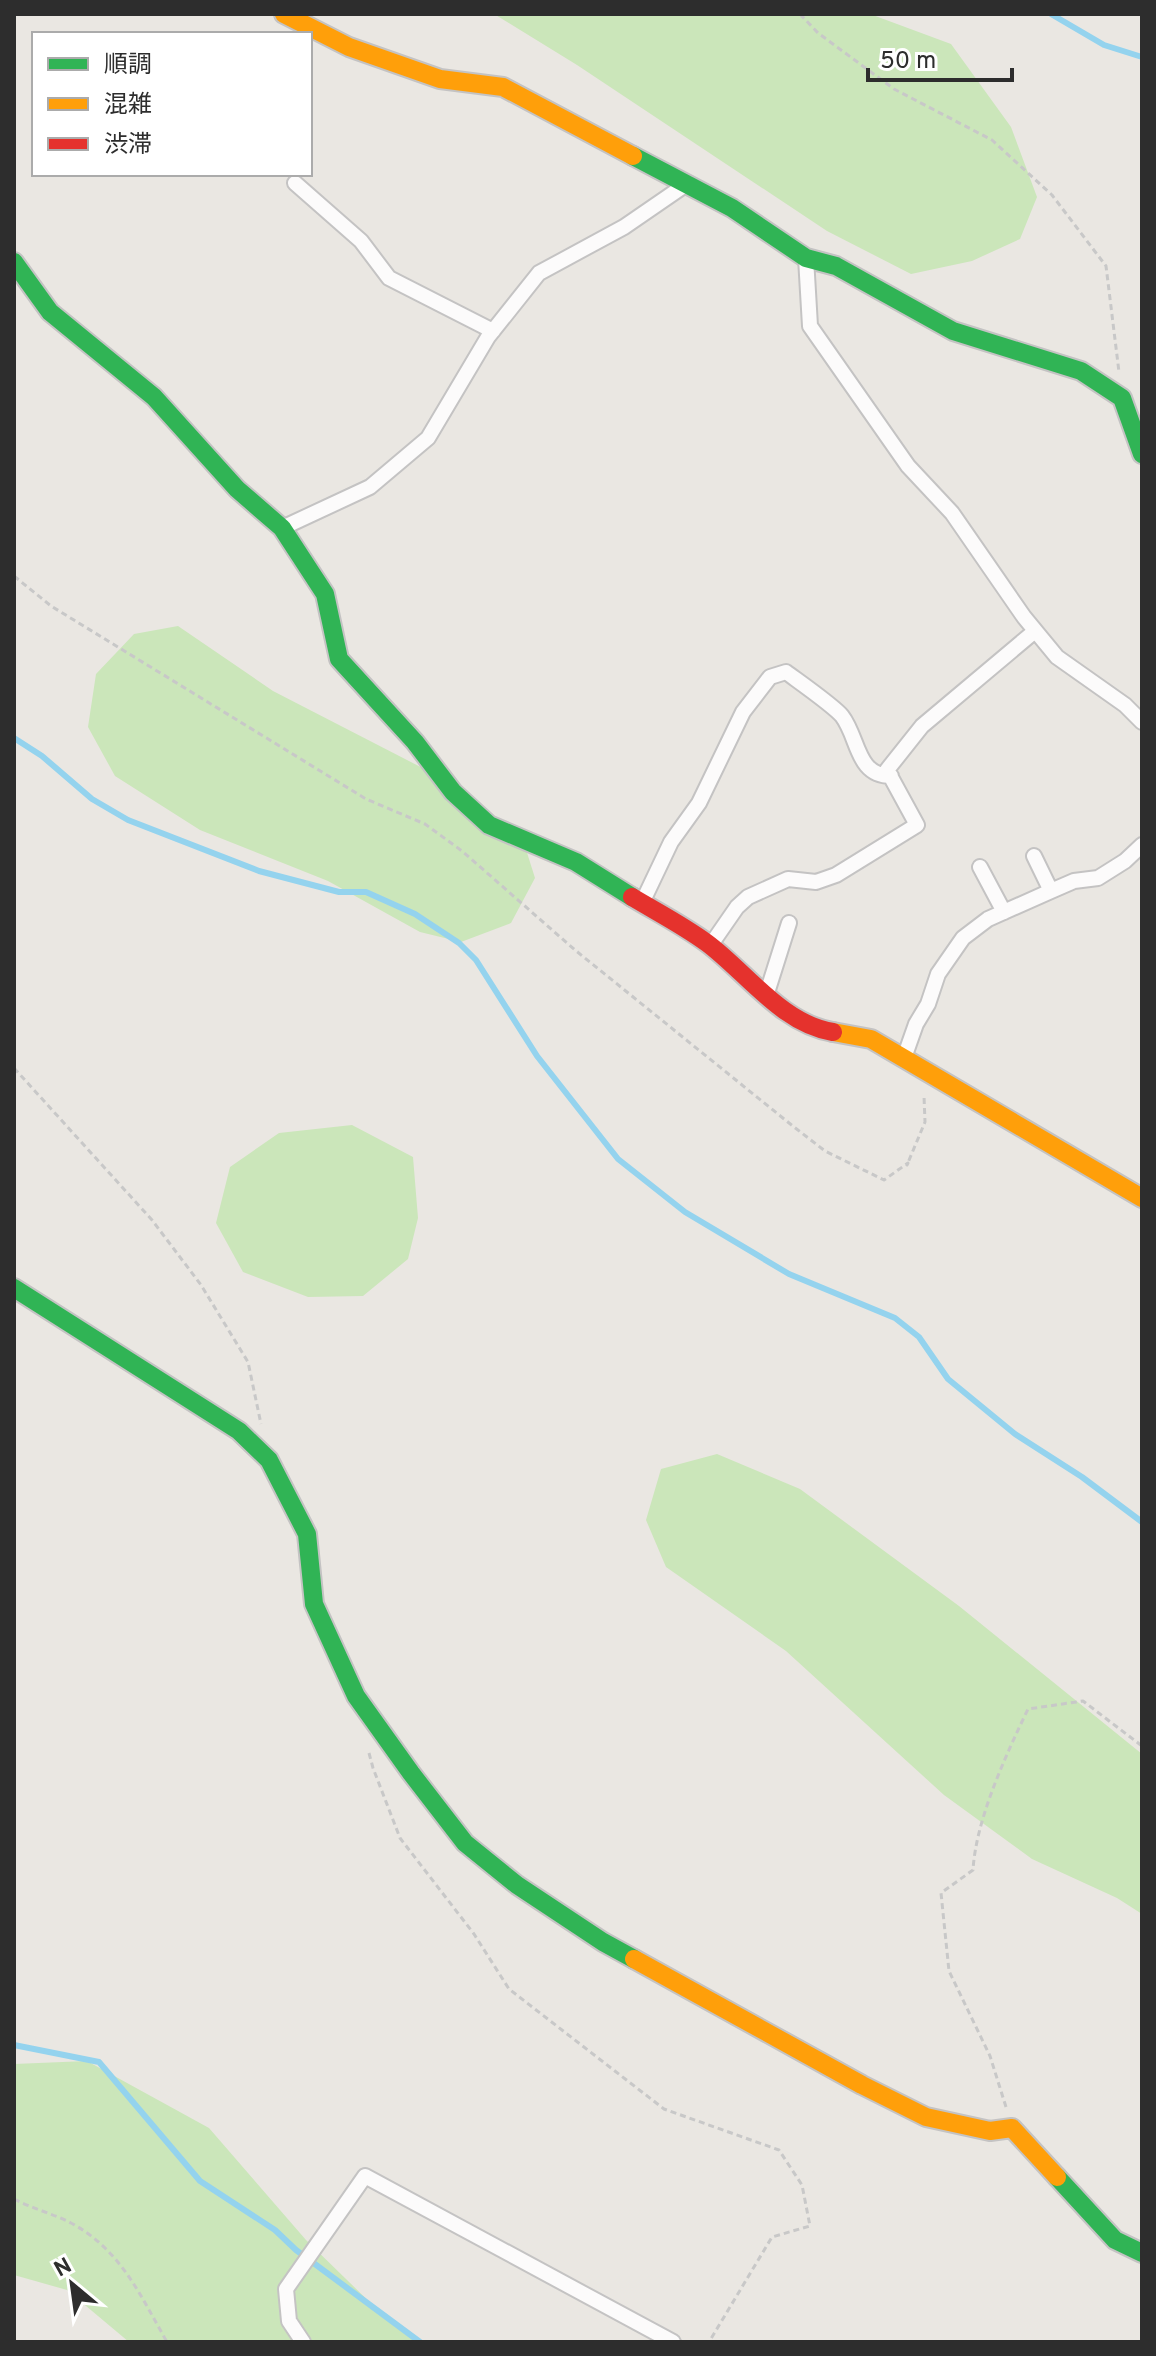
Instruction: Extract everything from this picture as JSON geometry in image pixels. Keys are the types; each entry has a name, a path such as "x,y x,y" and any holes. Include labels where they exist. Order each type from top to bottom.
{"street":[{"path":"284,14 349,47 440,79 503,87 688,183 732,208 806,258 836,266 953,331 1081,371 1122,398 1142,454"},
{"path":"295,183 361,241 389,278 493,331"},
{"path":"282,528 370,487 428,438 493,331 539,273 624,227 688,183"},
{"path":"806,258 810,326 908,466 952,513 1035,631 1057,657 1125,705 1142,722"},
{"path":"14,262 50,312 154,397 237,489 282,528 325,594 339,659 415,742 453,792 489,825 576,862 710,946 766,996 819,1030 871,1039 1142,1198"},
{"path":"710,946 737,907 748,897 788,879 816,882 836,875 917,825 887,770 922,726 1035,631"},
{"path":"642,903 671,842 699,803 743,712 770,677 786,672 841,715 867,769 880,776 891,776"},
{"path":"904,1058 938,974 963,938 988,919 1074,881 1098,878 1139,852"},
{"path":"1034,856 1051,891"},
{"path":"980,867 1004,912"},
{"path":"766,996 789,923"},
{"path":"14,1288 239,1431 269,1460 307,1534 314,1604 356,1696 465,1843 517,1885 603,1942 862,2085 926,2117 990,2131 1012,2128 1115,2240 1142,2253"},
{"path":"303,2342 289,2321 286,2289 365,2176 673,2342"}],"path":[{"path":"800,14 818,33 894,89 992,140 1052,195 1106,266 1122,398"},
{"path":"14,576 51,606 366,799 425,824 462,851 575,950 825,1151 884,1180 907,1165 925,1122 923,1069"},
{"path":"14,1068 152,1220 201,1285 248,1362 269,1460"},
{"path":"1012,2128 990,2056 949,1971 941,1893 973,1870 974,1853 988,1807 1028,1709 1083,1701 1142,1746"},
{"path":"369,1754 400,1838 474,1934 509,1989 664,2109 779,2150 802,2185 810,2226 772,2237 709,2342"},
{"path":"14,2199 36,2211 69,2222 98,2241 127,2270 167,2342"}],"green space":[{"path":"494,14 870,14 951,44 1011,127 1037,197 1020,239 972,261 911,274 827,231 577,65"},
{"path":"178,626 273,691 440,777 523,840 535,878 511,923 461,942 420,932 328,881 200,830 115,776 88,727 96,674 134,634"},
{"path":"352,1125 413,1157 418,1218 408,1259 363,1296 308,1297 243,1272 216,1223 230,1167 279,1133"},
{"path":"717,1454 800,1489 959,1606 1142,1754 1142,1914 1117,1898 1032,1859 944,1795 786,1651 666,1567 646,1520 661,1469"},
{"path":"87,2061 209,2128 306,2240 387,2319 420,2342 129,2342 67,2290 14,2275 14,2064"}],"waterway":[{"path":"1051,14 1104,45 1142,57"},
{"path":"14,738 42,756 92,799 128,820 259,871 339,892 366,892 415,914 459,943 476,960 537,1056 618,1159 685,1212 789,1274 895,1318 919,1337 948,1379 1015,1434 1082,1477 1142,1522"},
{"path":"14,2045 99,2062 200,2181 275,2230 296,2250 420,2342"}],"traffic: fast":[{"path":"633,156 732,208 806,258 836,266 953,331 1081,371 1122,398 1142,454"},
{"path":"14,262 50,312 154,397 237,489 282,528 325,594 339,659 415,742 453,792 489,825 576,862 632,897"},
{"path":"14,1288 239,1431 269,1460 307,1534 314,1604 356,1696 411,1773 465,1843 517,1885 634,1959"},
{"path":"1057,2177 1115,2240 1142,2253"}],"traffic: slow":[{"path":"284,14 349,47 440,79 503,87 633,156"},
{"path":"833,1032 871,1039 1142,1198"},
{"path":"634,1959 926,2117 990,2131 1012,2128 1057,2177"}],"traffic: jam":[{"path":"632,897 707,943 797,1019 833,1032"}]}
